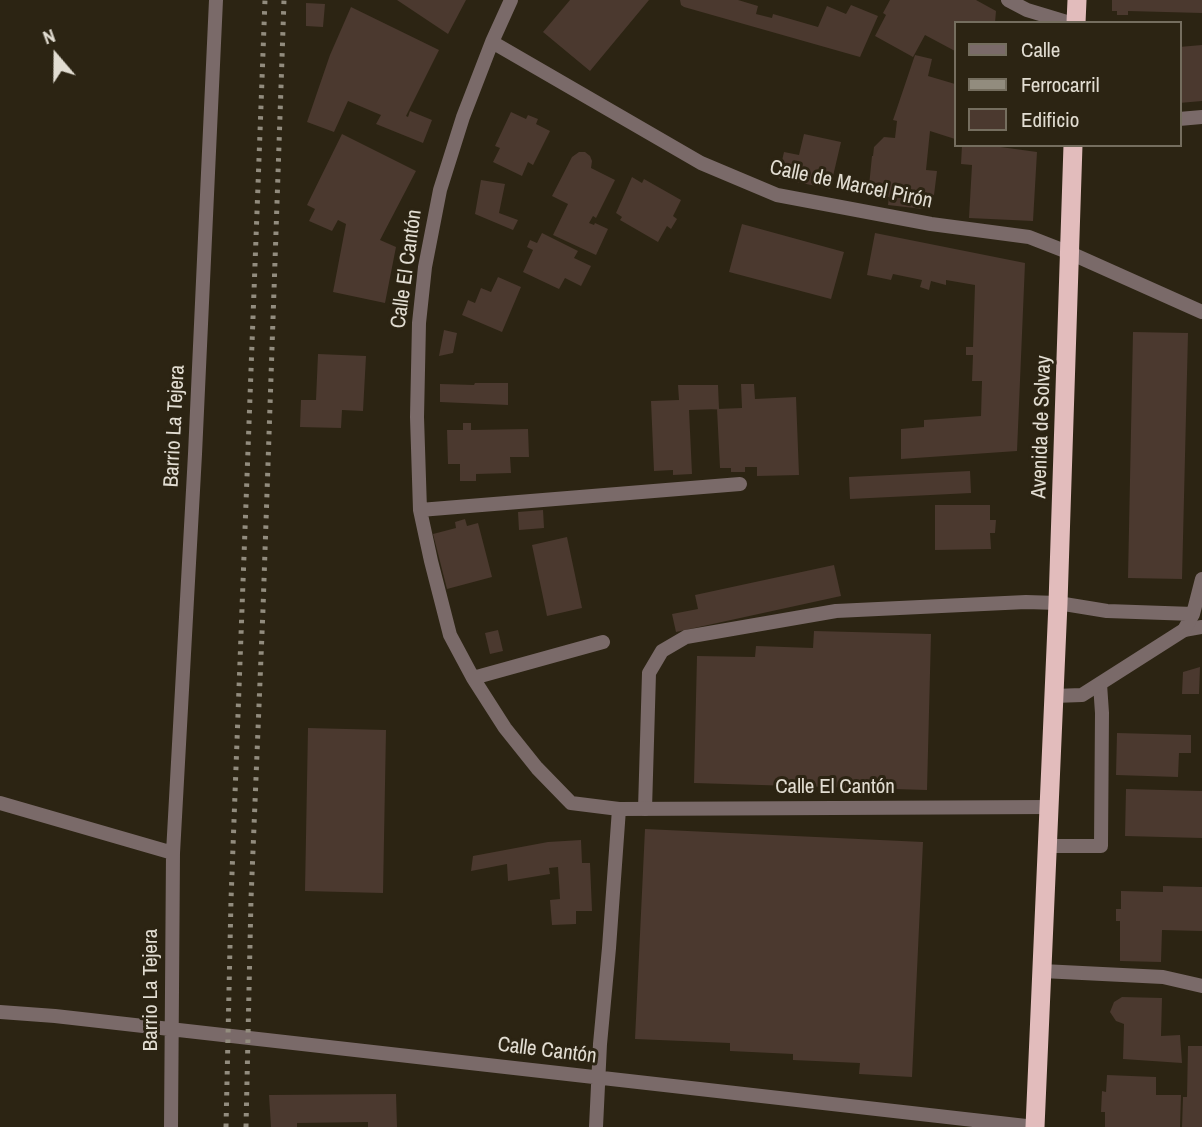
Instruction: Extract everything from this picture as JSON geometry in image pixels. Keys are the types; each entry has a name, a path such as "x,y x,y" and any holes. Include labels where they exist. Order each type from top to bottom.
{"highway":[{"path":"1076,21 1077,0"},
{"name":"Avenida de Solvay","path":"1035,1127 1049,846 1073,147"}],"street":[{"name":"Barrio La Tejera","path":"171,1127 173,853 196,441 216,0"},
{"path":"492,42 511,0"},
{"path":"1008,0 1027,10 1063,21"},
{"name":"Calle de Marcel Pirón","path":"492,42 701,163 777,195 931,224 1029,237 1070,253"},
{"name":"Calle El Cantón","path":"492,42 463,117 440,190 425,267 419,323 417,417 420,510 450,635 505,728 537,768 571,803 619,809 1050,807"},
{"path":"1181,120 1202,117"},
{"path":"1070,253 1202,312"},
{"path":"420,510 740,484"},
{"path":"1184,630 1193,614 1202,579"},
{"path":"645,809 649,673 662,651 686,637 836,611 1026,602 1058,603 1107,611 1193,614"},
{"path":"1054,696 1082,695 1184,630 1202,627"},
{"path":"473,678 603,642"},
{"path":"1049,846 1101,846 1100,684"},
{"path":"0,803 173,853"},
{"path":"596,1127 619,809"},
{"path":"1042,971 1163,977 1202,986"},
{"name":"Calle Cantón","path":"0,1012 55,1016 984,1124 1035,1127"}],"building":[{"path":"397,0 466,0 448,34"},
{"path":"570,0 649,0 590,71 543,32"},
{"path":"680,0 738,0 758,6 756,14 772,18 773,14 818,27 827,6 846,14 851,5 878,16 860,57 684,7"},
{"path":"890,0 976,0 996,11 995,21 954,21 954,50 925,35 913,57 875,36 886,15 883,13"},
{"path":"1112,0 1202,0 1202,13 1128,11 1128,15 1117,15 1117,11 1112,11"},
{"path":"306,3 325,4 323,27 306,26"},
{"path":"351,7 439,50 406,116 408,117 410,111 432,120 423,143 376,124 381,115 348,101 334,132 307,122 330,55"},
{"path":"1202,45 1202,101 1181,103 1181,47"},
{"path":"915,55 932,59 928,76 954,84 954,139 930,131 926,170 937,171 934,195 924,194 923,209 888,205 889,197 868,196 874,147 884,137 895,138 897,121 893,120"},
{"path":"511,112 526,119 528,115 538,119 536,124 550,131 533,165 528,162 522,176 493,162 500,148 495,146"},
{"path":"342,134 416,171 380,240 396,247 385,303 333,292 346,224 338,220 332,231 309,221 315,209 307,205"},
{"path":"804,134 841,142 830,189 778,178 784,152 799,155"},
{"path":"962,147 1001,147 1037,152 1033,221 969,218 972,165 961,164"},
{"path":"579,152 590,156 591,168 615,180 596,218 593,216 589,223 608,229 596,255 553,235 568,204 552,196 572,157"},
{"path":"632,177 642,183 644,179 681,200 673,216 677,219 671,229 667,226 658,242 620,220 622,217 616,213"},
{"path":"481,180 505,184 499,213 518,220 513,230 475,214"},
{"path":"742,224 844,252 831,299 729,272"},
{"path":"542,233 578,251 574,258 591,266 581,286 565,278 559,289 523,272 533,250 527,247 530,240 537,243"},
{"path":"875,233 1025,263 1017,451 901,459 901,429 924,427 924,420 981,416 982,381 972,381 973,355 966,355 966,347 973,347 975,285 946,280 946,285 931,281 929,290 920,287 922,280 893,274 891,280 867,275"},
{"path":"498,277 521,287 502,332 462,315 468,300 475,303 481,288 491,292"},
{"path":"444,330 457,333 453,353 439,356"},
{"path":"1133,332 1188,333 1182,579 1128,578"},
{"path":"318,354 366,356 363,411 342,410 341,428 300,427 301,400 316,400"},
{"path":"508,383 508,405 440,402 440,384"},
{"path":"741,384 754,384 755,399 796,397 799,475 757,476 757,467 745,467 745,472 731,472 731,468 720,468 717,409 742,408"},
{"path":"678,385 718,385 719,409 689,410 692,474 673,475 673,470 654,471 651,401 679,400"},
{"path":"463,423 471,423 471,430 528,429 529,457 510,457 511,473 476,474 476,481 460,481 460,464 448,464 447,430 463,430"},
{"path":"970,471 971,493 850,499 849,477"},
{"path":"935,505 990,505 990,520 996,520 995,533 990,533 991,549 935,550"},
{"path":"543,510 544,528 519,530 518,512"},
{"path":"465,519 467,526 478,523 492,577 447,589 433,534 456,528 455,522"},
{"path":"567,537 582,608 547,616 532,545"},
{"path":"834,565 841,596 676,632 672,614 698,609 695,595"},
{"path":"498,630 503,651 490,654 485,633"},
{"path":"814,631 931,634 927,790 694,783 697,656 755,657 756,646 813,648"},
{"path":"1200,667 1199,694 1182,694 1183,672"},
{"path":"308,728 386,730 383,893 305,891"},
{"path":"1117,733 1191,735 1191,753 1179,753 1178,777 1116,775"},
{"path":"1126,789 1202,791 1202,838 1125,836"},
{"path":"645,829 923,842 912,1077 859,1074 860,1063 793,1060 793,1054 730,1051 730,1043 635,1039"},
{"path":"581,840 582,863 590,863 592,911 576,911 576,924 552,925 550,900 560,899 558,867 549,868 550,874 508,881 507,864 471,871 473,856 548,842"},
{"path":"1163,886 1202,887 1202,931 1162,930 1161,962 1120,961 1120,921 1116,921 1116,909 1121,909 1121,891 1163,892"},
{"path":"1122,997 1162,998 1161,1036 1180,1035 1182,1063 1123,1059 1124,1024 1116,1021 1110,1012 1114,1002"},
{"path":"1188,1046 1202,1046 1202,1127 1182,1127 1183,1097 1187,1097"},
{"path":"1107,1075 1156,1077 1156,1095 1181,1095 1180,1127 1105,1127 1105,1112 1101,1112 1102,1091 1106,1092"},
{"path":"396,1094 397,1127 368,1127 368,1122 297,1123 297,1127 271,1127 269,1095"}],"railway":[{"path":"226,1127 231,900 265,0"},
{"path":"246,1127 251,899 284,0"}]}
